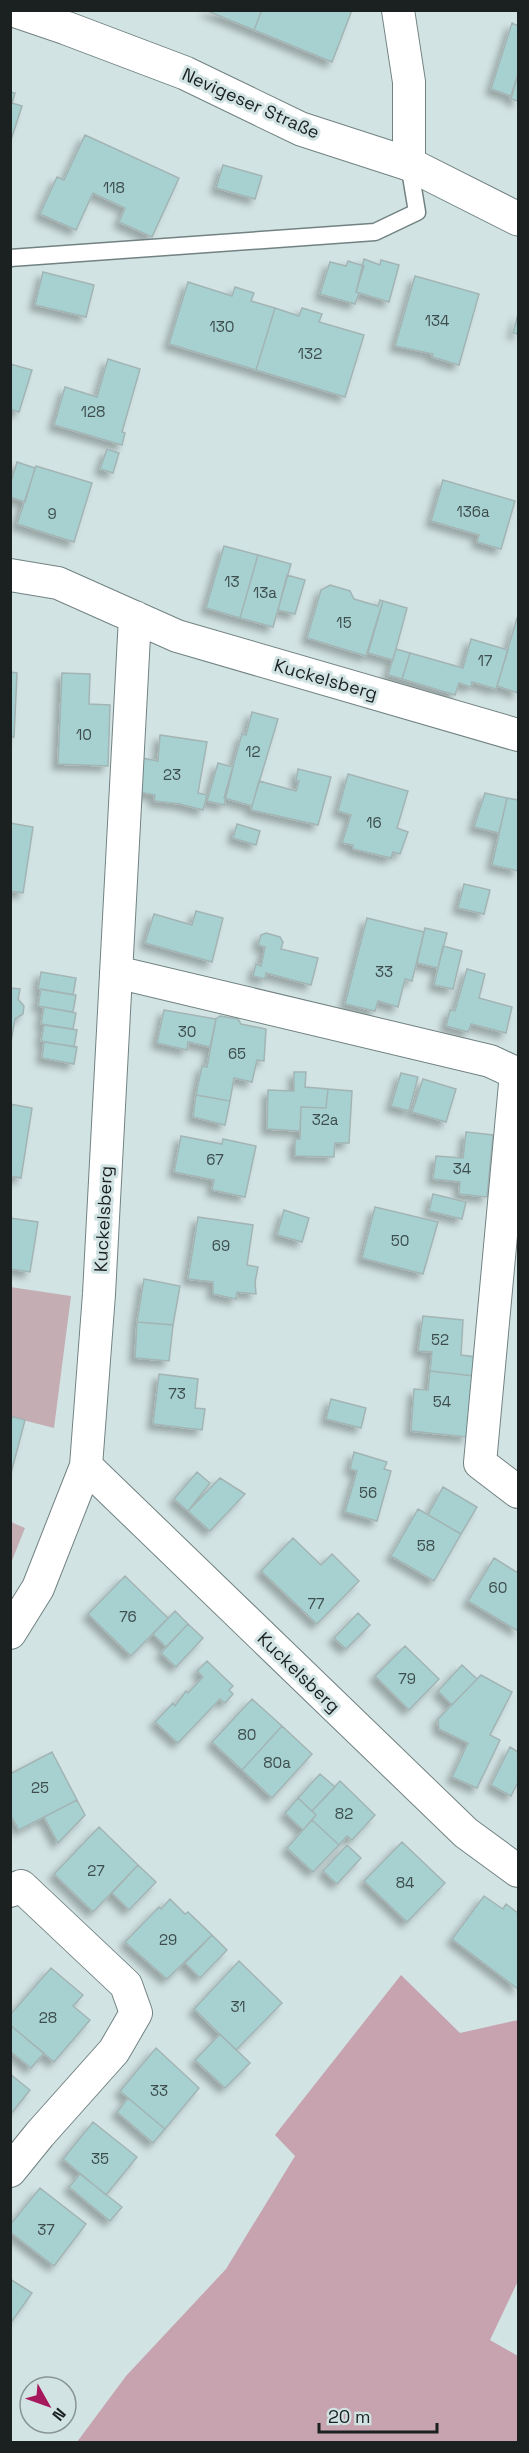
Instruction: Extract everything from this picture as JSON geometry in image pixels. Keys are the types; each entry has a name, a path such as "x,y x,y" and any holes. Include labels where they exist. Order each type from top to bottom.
{"main road":[{"name":"Nevigeser Straße","path":"13,10 185,73 301,129 410,164 519,219"}],"street":[{"path":"398,10 410,82 410,164"},
{"name":"Kuckelsberg","path":"10,575 58,584 177,636 519,735"},
{"name":"Kuckelsberg","path":"10,1633 38,1588 86,1466 99,1294 135,617"},
{"path":"116,972 490,1061 517,1073 480,1463 519,1492"},
{"name":"Kuckelsberg","path":"86,1466 466,1833 519,1872"},
{"path":"10,1891 21,1886 126,1985 135,2013 114,2050 10,2171"}],"lane":[{"path":"10,258 375,232 417,212 410,164"}],"shaded area":[{"path":"10,1287 71,1296 54,1428 11,1417"},
{"path":"11,1522 25,1528 11,1563"},
{"path":"401,1975 460,2033 518,2020 518,2281 490,2340 518,2356 518,2442 77,2442 126,2376 226,2269 295,2156 275,2135"}],"building":[{"path":"205,10 262,10 254,30"},
{"path":"262,10 352,10 332,62 254,30"},
{"path":"512,23 518,26 518,74 511,96 491,89"},
{"path":"518,74 518,101 511,99"},
{"path":"10,92 15,93 12,103 22,106 10,143"},
{"path":"85,135 179,178 152,237 119,222 125,208 93,193 76,230 40,214 57,177 64,180"},
{"path":"223,165 262,176 255,199 216,188"},
{"path":"364,259 380,265 381,260 399,265 389,302 356,292"},
{"path":"348,261 364,266 355,304 320,294 330,262 346,266"},
{"path":"43,272 94,285 86,317 35,305"},
{"path":"415,276 479,294 459,365 432,357 433,354 395,346"},
{"path":"188,282 232,296 235,287 254,293 251,301 275,308 256,370 169,344"},
{"path":"275,308 299,316 302,308 322,314 319,322 364,335 345,397 256,370"},
{"path":"518,314 518,334 513,333"},
{"path":"108,359 140,369 122,432 125,433 122,445 54,425 65,387 97,397"},
{"path":"10,364 32,370 19,412 10,409"},
{"path":"107,449 119,453 113,473 100,469"},
{"path":"17,462 35,468 25,502 10,497 10,485"},
{"path":"36,466 92,483 74,542 17,524"},
{"path":"443,480 515,501 501,549 477,542 479,535 431,521"},
{"path":"224,546 258,555 240,618 206,608"},
{"path":"258,555 291,564 273,627 240,618"},
{"path":"287,575 305,580 295,614 278,610"},
{"path":"330,585 350,591 354,599 378,606 380,600 383,601 366,656 307,638 321,590"},
{"path":"383,601 407,608 393,660 368,653"},
{"path":"518,619 518,693 497,686"},
{"path":"471,639 508,650 496,689 472,682 471,687 459,683 455,695 402,679 410,653 463,668"},
{"path":"396,649 410,653 402,679 388,675"},
{"path":"10,672 17,673 14,737 10,737"},
{"path":"62,673 90,674 89,704 110,705 108,766 58,764"},
{"path":"252,712 278,719 252,806 224,798 242,734 246,735"},
{"path":"160,735 207,742 198,793 207,795 203,810 154,801 155,795 139,792 142,758 158,761"},
{"path":"218,763 233,767 224,805 207,801"},
{"path":"298,769 331,777 318,825 251,810 259,781 296,791 299,781 296,781"},
{"path":"348,774 408,791 397,828 408,832 400,854 393,852 391,858 353,849 353,845 342,843 351,815 338,811"},
{"path":"485,793 507,798 499,833 474,827"},
{"path":"507,798 518,800 518,871 492,865"},
{"path":"10,823 33,827 23,893 10,891"},
{"path":"237,824 260,831 256,845 233,838"},
{"path":"464,884 490,890 484,914 458,908"},
{"path":"196,911 223,918 212,962 145,943 154,914 192,925"},
{"path":"367,918 424,932 412,981 405,979 398,1007 378,1001 375,1011 345,1004"},
{"path":"425,928 447,933 438,968 417,963"},
{"path":"266,933 280,937 283,942 281,949 318,958 311,985 266,973 265,979 253,976 256,964 261,966 265,947 258,945 261,935"},
{"path":"443,946 462,951 453,989 434,985"},
{"path":"467,969 485,974 479,998 512,1007 506,1033 471,1024 468,1032 446,1026 450,1010 455,1011"},
{"path":"41,972 76,978 73,995 38,989"},
{"path":"10,988 20,989 18,999 24,1006 23,1014 15,1019 10,1047"},
{"path":"41,989 76,995 73,1012 38,1006"},
{"path":"44,1007 76,1013 73,1029 41,1024"},
{"path":"164,1010 216,1019 210,1047 188,1042 187,1050 157,1043"},
{"path":"220,1016 238,1019 241,1024 266,1029 264,1061 257,1060 252,1082 234,1078 230,1101 196,1095 202,1066 207,1067 216,1019"},
{"path":"44,1025 77,1030 74,1047 41,1041"},
{"path":"44,1042 77,1047 74,1064 42,1058"},
{"path":"294,1072 306,1072 305,1087 328,1089 326,1108 301,1107 300,1131 267,1129 268,1090 294,1091"},
{"path":"401,1073 418,1077 409,1111 391,1106"},
{"path":"423,1079 456,1089 446,1122 412,1112"},
{"path":"328,1089 352,1091 349,1143 335,1143 334,1157 295,1156 295,1139 300,1139 301,1107 326,1108"},
{"path":"196,1095 230,1101 225,1125 193,1117"},
{"path":"10,1104 32,1108 21,1178 10,1176"},
{"path":"466,1132 493,1135 487,1197 459,1194 460,1182 433,1179 436,1156 463,1158"},
{"path":"181,1136 222,1144 223,1139 256,1146 245,1197 212,1190 214,1180 174,1172"},
{"path":"433,1194 466,1202 462,1219 429,1211"},
{"path":"375,1207 438,1222 423,1274 362,1258"},
{"path":"284,1210 309,1218 302,1242 277,1235"},
{"path":"198,1217 253,1225 247,1265 258,1267 255,1282 256,1294 237,1292 236,1299 213,1294 213,1282 188,1279"},
{"path":"10,1218 38,1222 30,1272 10,1269"},
{"path":"144,1279 180,1286 173,1325 137,1322"},
{"path":"423,1316 463,1320 461,1355 476,1357 474,1376 430,1371 432,1352 418,1351"},
{"path":"137,1322 173,1325 169,1361 135,1358"},
{"path":"430,1371 474,1376 467,1437 411,1431 414,1389 428,1390"},
{"path":"159,1374 198,1379 195,1408 205,1409 202,1430 153,1424"},
{"path":"331,1399 366,1408 361,1428 326,1419"},
{"path":"10,1416 25,1420 10,1477"},
{"path":"354,1452 387,1462 384,1469 391,1471 377,1521 345,1512 357,1471 350,1469"},
{"path":"197,1472 210,1483 188,1511 174,1499"},
{"path":"220,1478 245,1494 210,1531 188,1511"},
{"path":"443,1487 477,1507 461,1534 428,1515"},
{"path":"418,1509 461,1534 434,1581 391,1556"},
{"path":"293,1538 321,1565 332,1554 359,1581 317,1624 261,1571"},
{"path":"494,1558 518,1573 518,1631 468,1601"},
{"path":"125,1576 168,1618 131,1656 88,1614"},
{"path":"175,1611 188,1624 166,1647 153,1634"},
{"path":"358,1613 370,1625 346,1649 334,1638"},
{"path":"188,1624 203,1638 176,1667 161,1653"},
{"path":"405,1646 439,1679 409,1710 375,1676"},
{"path":"207,1661 233,1686 229,1690 233,1694 225,1703 220,1699 178,1743 155,1722 173,1703 175,1706 186,1691 188,1693 203,1677 197,1671"},
{"path":"462,1665 477,1679 452,1705 438,1691"},
{"path":"481,1675 512,1692 490,1735 500,1740 477,1788 452,1777 468,1743 439,1729 438,1719"},
{"path":"252,1699 282,1726 242,1770 212,1742"},
{"path":"282,1726 312,1754 272,1798 242,1770"},
{"path":"510,1747 518,1752 518,1782 511,1796 491,1785"},
{"path":"52,1752 77,1800 19,1830 10,1814 10,1774"},
{"path":"320,1774 335,1787 312,1811 298,1798"},
{"path":"340,1781 375,1815 352,1840 347,1836 339,1845 312,1820 316,1815 312,1811"},
{"path":"298,1798 316,1815 303,1830 285,1813"},
{"path":"77,1800 85,1815 58,1843 44,1817"},
{"path":"312,1820 339,1845 313,1872 287,1848"},
{"path":"99,1827 138,1865 93,1912 54,1874"},
{"path":"402,1842 445,1883 407,1922 364,1881"},
{"path":"347,1845 361,1858 337,1884 323,1871"},
{"path":"138,1865 156,1882 129,1910 112,1893"},
{"path":"484,1896 503,1909 506,1904 518,1913 518,1989 452,1939"},
{"path":"170,1899 185,1914 188,1912 212,1935 167,1979 125,1942 159,1907 161,1909"},
{"path":"212,1935 227,1950 200,1978 185,1963"},
{"path":"239,1961 282,2003 236,2050 194,2009"},
{"path":"51,1968 83,1995 73,2006 90,2020 54,2062 10,2025 10,2015"},
{"path":"10,2025 44,2053 31,2068 10,2051"},
{"path":"220,2034 250,2063 225,2088 195,2060"},
{"path":"156,2048 199,2088 165,2129 120,2091"},
{"path":"10,2074 30,2090 10,2115"},
{"path":"128,2098 165,2129 153,2143 117,2112"},
{"path":"93,2122 137,2157 106,2195 63,2159"},
{"path":"80,2174 122,2207 110,2221 69,2187"},
{"path":"40,2188 86,2224 54,2266 10,2232 10,2225"},
{"path":"10,2279 32,2293 10,2324"}]}
